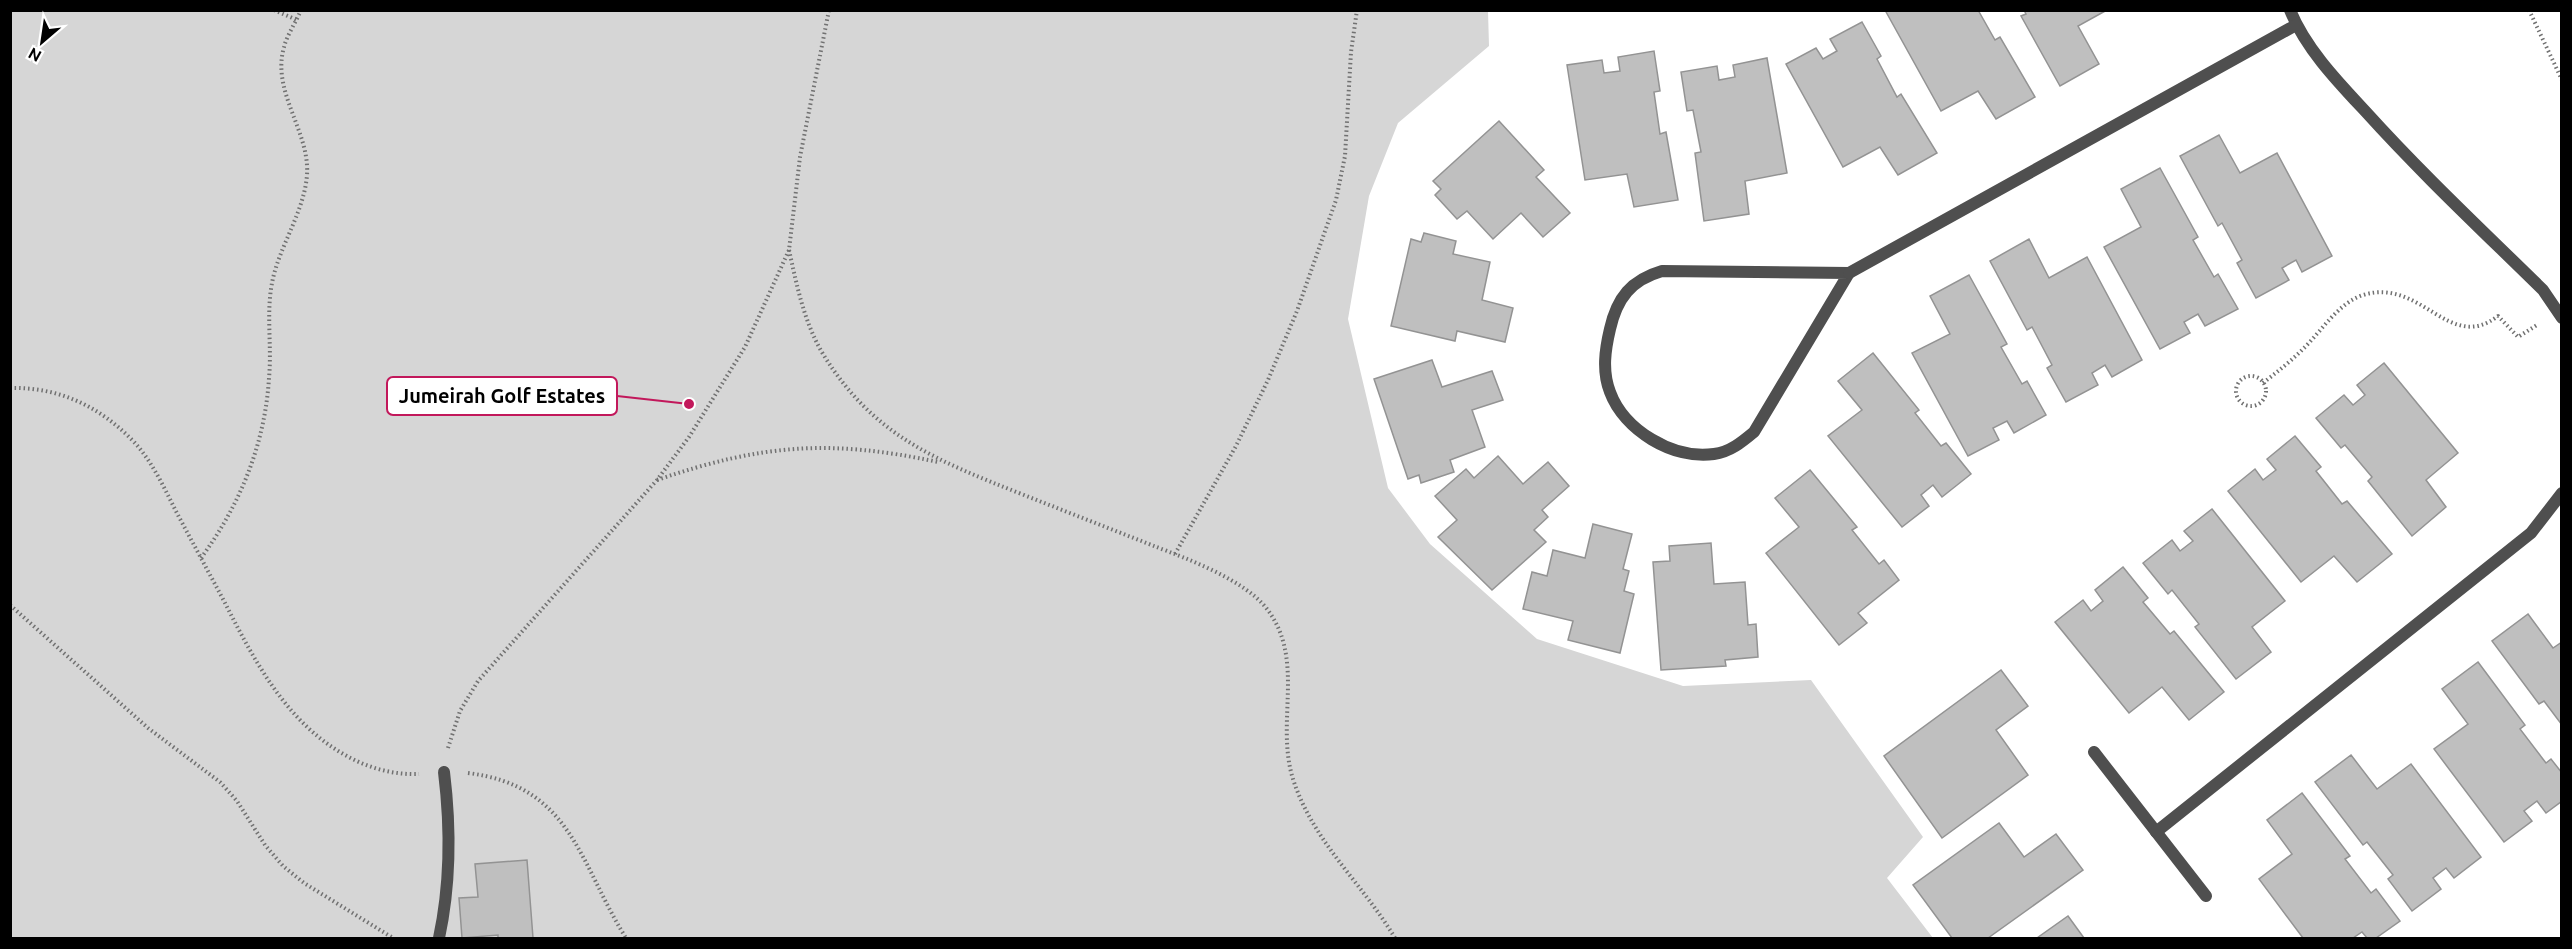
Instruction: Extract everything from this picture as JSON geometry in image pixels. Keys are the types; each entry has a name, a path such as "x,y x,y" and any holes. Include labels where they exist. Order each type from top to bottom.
{"street":[{"path":"2290,10 2296,26 2324,65 2371,118 2543,290 2560,315"},
{"path":"1849,273 1754,432 1736,446 1714,454 1691,454 1680,451 1651,439 1633,427 1620,411 1607,382 1605,351 1613,315 1620,299 1631,286 1645,276 1662,271 1849,273 2296,26"},
{"path":"2156,832 2531,533 2562,493"},
{"path":"2094,752 2206,896"},
{"path":"439,939 448,891 450,862 444,772"}],"path":[{"path":"274,10 297,20"},
{"path":"201,558 222,530 237,502 249,472 265,410 269,379 272,284 279,253 302,201 307,176 306,150 299,126 288,104 282,67 284,48 302,10"},
{"path":"444,772 448,742 460,711 478,681 657,480 689,438 740,356 789,250 800,157 829,10"},
{"path":"1175,554 1236,446 1268,380 1297,311 1336,200 1345,156 1351,52 1357,10"},
{"path":"2529,10 2562,80"},
{"path":"789,250 801,303 829,362 855,397 895,434 941,463"},
{"path":"2264,383 2302,350 2348,303 2362,296 2391,292 2404,295 2456,326 2468,328 2489,323 2498,316 2518,337 2560,315"},
{"path":"2249,375 2257,377 2264,383 2266,391 2257,405 2248,405 2236,394 2236,385 2249,375"},
{"path":"10,388 52,391 98,411 118,427 151,464 267,679 295,716 325,744 361,764 401,775 444,772 497,778 523,789 547,804 566,826 626,939"},
{"path":"657,480 723,459 769,450 815,447 885,451 941,463 1175,554 1246,589 1266,608 1281,633 1288,660 1286,718 1293,778 1324,843 1369,900 1395,939"},
{"path":"10,605 148,728 220,782 237,801 265,845 283,866 304,883 393,939"}],"shaded area":[{"path":"10,11 1488,11 1489,46 1398,123 1369,196 1348,319 1388,488 1430,544 1537,639 1683,686 1811,680 1923,837 1887,878 1933,938 11,938"}],"building":[{"path":"1885,10 1978,10 1995,40 2000,37 2035,97 1996,119 1978,91 1941,111"},
{"path":"2024,10 2107,10 2078,26 2099,64 2060,86 2021,16 2026,14"},
{"path":"1862,22 1881,56 1877,59 1897,97 1901,94 1937,153 1898,175 1880,147 1843,167 1786,64 1816,48 1823,59 1837,51 1830,39"},
{"path":"1654,51 1660,91 1654,92 1660,134 1666,132 1678,200 1634,207 1627,174 1585,180 1567,65 1602,60 1604,73 1620,71 1618,57"},
{"path":"1767,58 1787,173 1745,181 1749,214 1704,221 1695,153 1701,152 1693,110 1687,111 1681,72 1717,66 1719,80 1735,77 1733,65"},
{"path":"1499,121 1544,170 1536,177 1570,213 1543,237 1521,213 1493,239 1467,211 1457,219 1435,195 1441,189 1433,181"},
{"path":"2219,135 2240,173 2277,153 2332,256 2302,272 2296,260 2282,268 2289,280 2256,298 2237,263 2242,260 2222,223 2218,226 2180,156"},
{"path":"2160,168 2198,237 2193,240 2214,277 2218,274 2238,309 2205,326 2198,314 2184,322 2190,333 2160,349 2104,247 2141,227 2121,189"},
{"path":"1424,233 1456,241 1453,254 1490,262 1482,300 1513,308 1505,342 1457,331 1455,341 1391,326 1411,239 1421,242"},
{"path":"2029,239 2049,278 2087,257 2142,360 2112,377 2105,365 2092,373 2098,385 2066,402 2047,368 2052,365 2032,327 2027,330 1990,261"},
{"path":"1969,275 2007,344 2001,347 2022,384 2027,381 2046,415 2014,433 2007,421 1993,428 1999,440 1968,456 1912,353 1950,334 1930,296"},
{"path":"1873,353 1919,410 1915,413 1941,446 1946,443 1971,474 1942,497 1933,485 1921,495 1929,506 1902,527 1828,436 1862,410 1838,381"},
{"path":"1432,360 1442,387 1492,371 1503,400 1472,410 1485,447 1450,460 1454,472 1421,483 1419,475 1408,479 1374,379"},
{"path":"2384,363 2458,453 2426,480 2446,507 2412,536 2368,481 2372,477 2345,445 2341,448 2316,418 2344,395 2353,405 2365,395 2357,385"},
{"path":"2295,436 2321,467 2316,471 2342,504 2347,501 2392,554 2357,582 2334,556 2301,582 2228,491 2255,469 2263,480 2276,470 2267,459"},
{"path":"1498,456 1523,484 1548,462 1569,486 1542,510 1548,517 1534,530 1546,542 1492,590 1438,537 1457,520 1435,496 1466,469 1474,478"},
{"path":"1810,470 1857,527 1852,530 1879,564 1884,560 1899,580 1858,613 1867,623 1839,645 1766,553 1799,527 1775,498"},
{"path":"2212,509 2285,601 2252,627 2271,652 2236,679 2195,627 2199,624 2172,590 2168,594 2143,563 2172,540 2180,551 2193,541 2184,531"},
{"path":"1593,524 1632,534 1623,569 1629,571 1624,591 1634,594 1620,653 1568,640 1573,621 1523,609 1532,572 1547,576 1553,550 1585,558"},
{"path":"1711,543 1714,584 1745,582 1748,625 1756,624 1758,657 1725,660 1726,666 1661,670 1653,562 1670,561 1669,546"},
{"path":"2123,567 2148,598 2143,602 2170,634 2174,631 2224,692 2189,720 2162,687 2129,713 2055,622 2083,600 2091,611 2103,601 2095,590"},
{"path":"2528,614 2553,648 2562,642 2562,725 2544,701 2539,704 2492,641"},
{"path":"2478,662 2525,725 2520,729 2546,763 2551,759 2562,773 2562,801 2546,813 2537,801 2524,811 2532,821 2504,842 2434,749 2468,724 2442,689"},
{"path":"2001,670 2028,706 1996,730 2028,775 1942,838 1884,756"},
{"path":"2351,755 2377,789 2411,764 2481,857 2454,878 2446,868 2433,878 2441,889 2412,911 2388,879 2393,875 2367,842 2363,845 2315,782"},
{"path":"2302,793 2350,856 2345,859 2371,893 2376,889 2400,921 2376,938 2367,938 2362,932 2353,938 2303,938 2259,879 2292,854 2267,820"},
{"path":"1999,823 2024,857 2056,834 2083,870 1988,938 1952,938 1913,885"},
{"path":"527,860 533,938 498,938 498,935 462,938 459,898 478,897 475,864"},
{"path":"2068,916 2084,938 2037,938"}],"place":[{"name":"Jumeirah Golf Estates","path":"689,404"}]}
